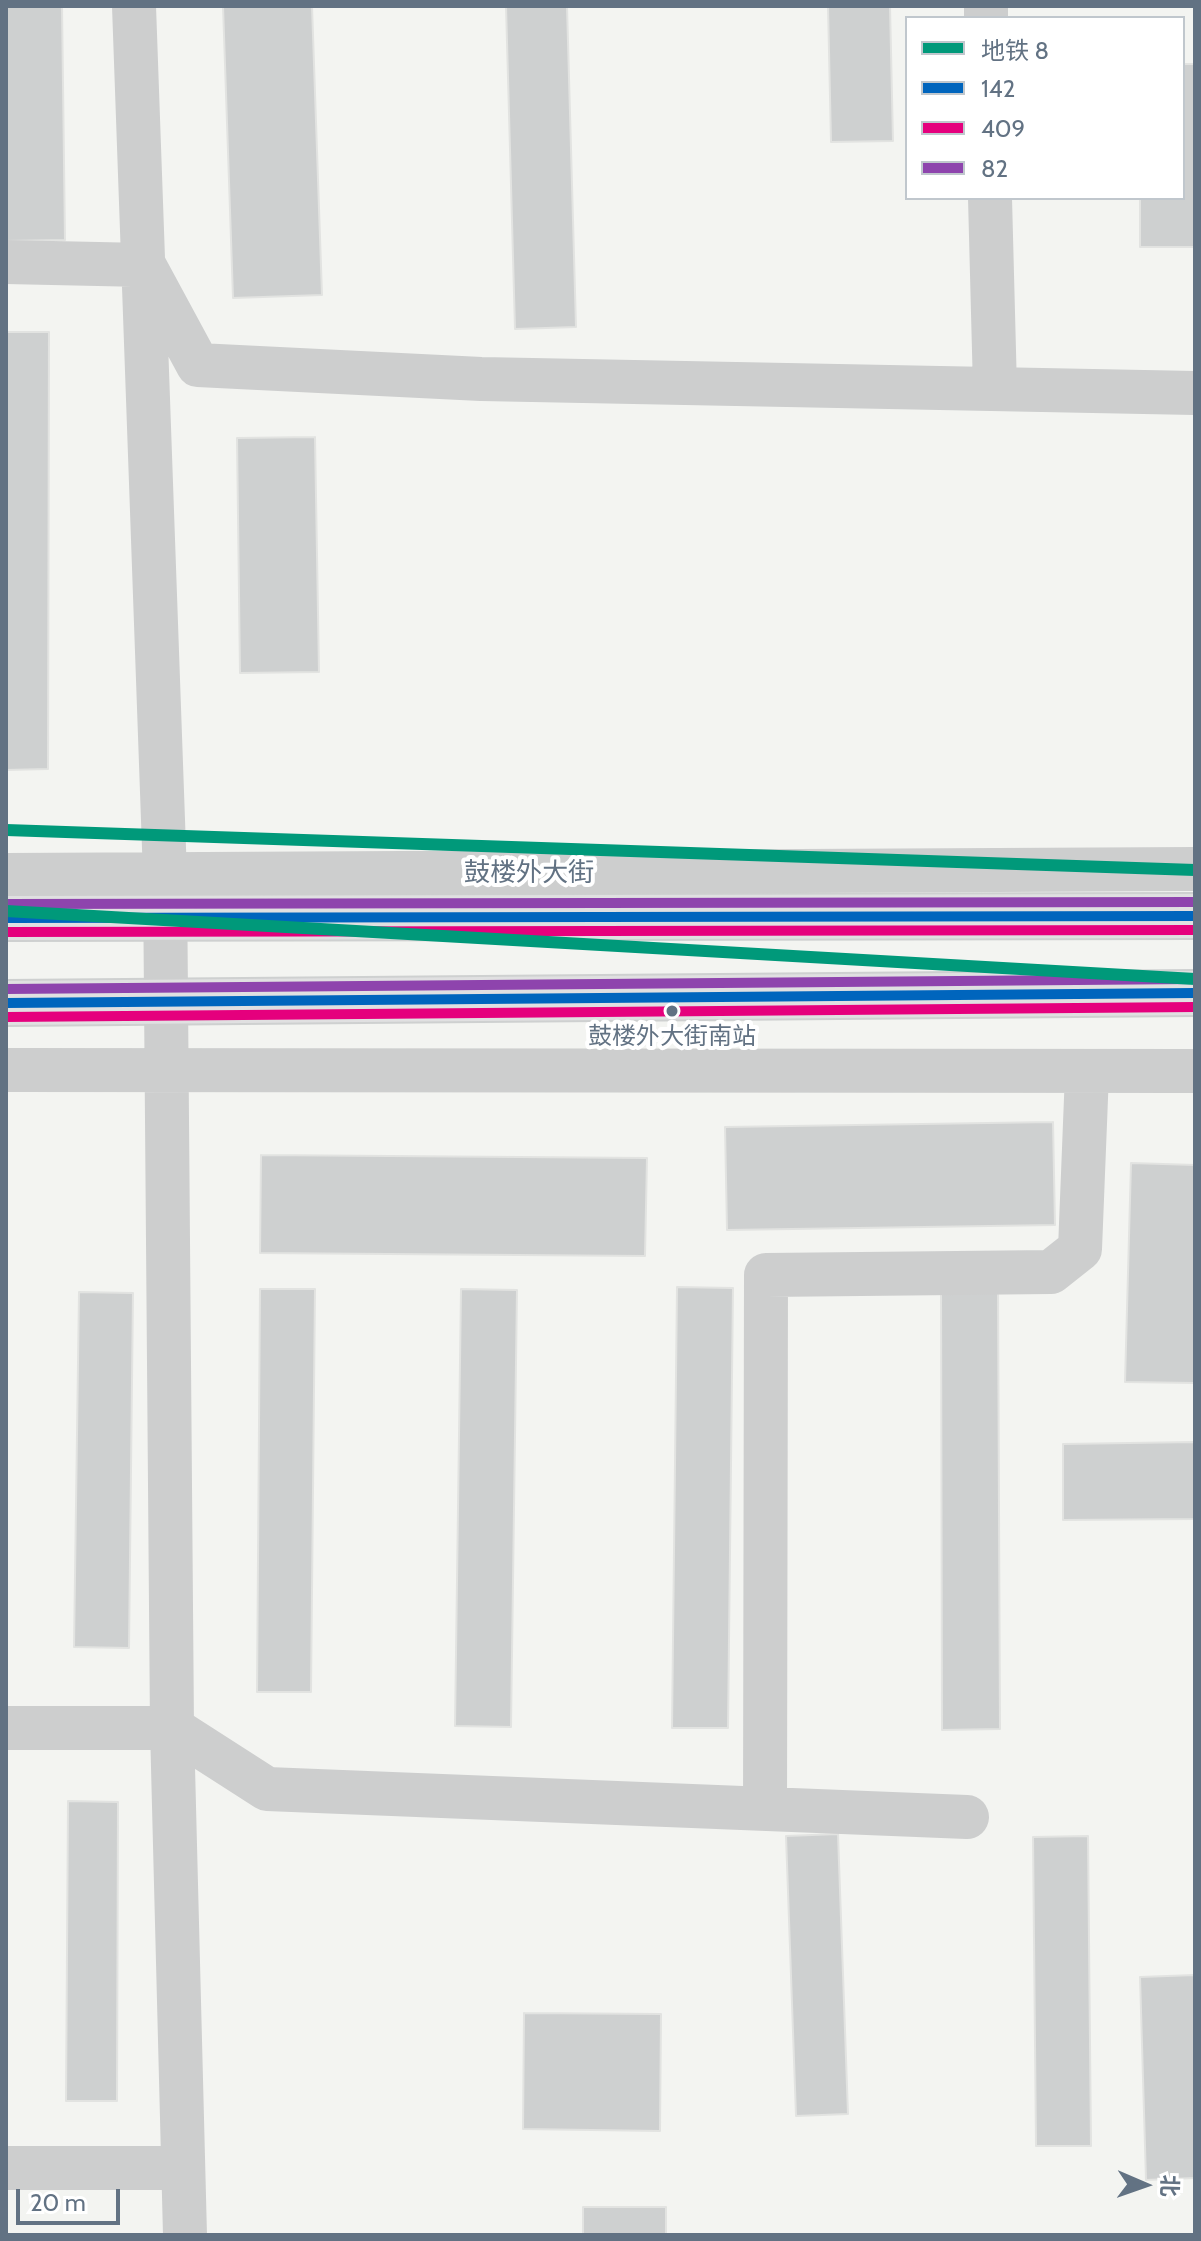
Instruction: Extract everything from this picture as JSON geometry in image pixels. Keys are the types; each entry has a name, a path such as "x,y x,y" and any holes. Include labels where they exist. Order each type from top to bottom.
{"main road":[{"name":"鼓楼外大街","path":"6,918 165,896 1195,916"},
{"path":"6,1003 1195,993"}],"street":[{"path":"134,6 165,896 172,1728 185,2235"},
{"path":"990,200 995,389"},
{"path":"6,262 144,265"},
{"path":"144,265 198,365 481,379 1195,393"},
{"name":"鼓楼外大街","path":"6,875 165,896 1195,869"},
{"path":"6,1070 1195,1071"},
{"path":"765,1809 766,1275 1051,1272 1080,1249 1087,1073"},
{"path":"6,1728 172,1728 267,1789 967,1817"},
{"path":"6,2168 183,2168"}],"building":[{"path":"6,6 62,6 65,240 6,241"},
{"path":"223,6 312,6 322,295 233,298"},
{"path":"506,6 567,6 576,327 515,329"},
{"path":"828,6 890,6 893,141 831,142"},
{"path":"1185,64 1195,64 1195,247 1140,247 1140,200 1185,200"},
{"path":"6,332 49,332 48,769 6,770"},
{"path":"315,437 319,672 240,673 237,438"},
{"path":"1053,1122 1055,1225 727,1230 725,1127"},
{"path":"261,1155 647,1158 645,1256 260,1253"},
{"path":"1131,1163 1195,1165 1195,1383 1125,1382"},
{"path":"677,1287 733,1288 728,1728 672,1728"},
{"path":"941,1288 998,1288 1000,1729 942,1730"},
{"path":"260,1289 315,1289 311,1692 257,1692"},
{"path":"461,1289 517,1290 511,1727 455,1726"},
{"path":"79,1292 133,1293 129,1648 74,1647"},
{"path":"1195,1442 1195,1519 1063,1520 1063,1444"},
{"path":"68,1801 118,1802 117,2101 66,2101"},
{"path":"838,1834 848,2114 796,2116 786,1836"},
{"path":"1088,1836 1091,2146 1036,2146 1033,1837"},
{"path":"1195,1975 1195,2178 1146,2180 1140,1977"},
{"path":"524,2013 661,2014 660,2131 523,2129"},
{"path":"583,2207 666,2207 666,2235 583,2235"}],"metro line":[{"name":"8","path":"6,830 1195,870"},
{"name":"8","path":"6,911 1195,979"}],"transit line":[{"name":"82","path":"6,904 1195,902"},
{"name":"142","path":"6,918 1195,916"},
{"name":"409","path":"6,932 1195,930"},
{"name":"82","path":"6,989 1195,979"},
{"name":"142","path":"6,1003 1195,993"},
{"name":"409","path":"6,1017 1195,1007"}],"place":[{"name":"鼓楼外大街南站","path":"672,1011"}]}
